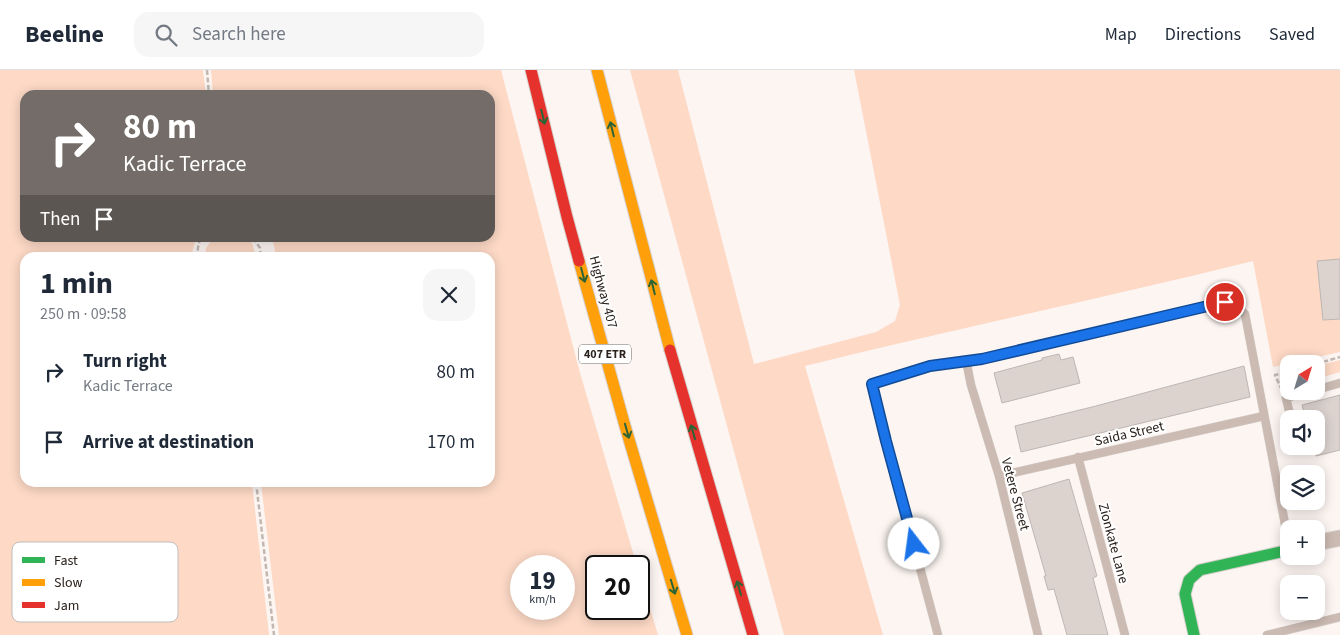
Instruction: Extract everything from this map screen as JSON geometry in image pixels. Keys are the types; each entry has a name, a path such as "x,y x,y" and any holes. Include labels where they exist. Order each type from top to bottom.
{"main road":[{"name":"Highway 407","path":"531,70 567,217 625,426 687,635"},
{"path":"597,70 665,334 753,635"},
{"path":"1194,635 1184,594 1189,580 1200,570 1280,552"}],"street":[{"path":"1325,541 1340,538"}],"lane":[{"path":"938,635 872,384 930,366 982,359 1225,302 1245,314 1284,520"},
{"name":"Vetere Street","path":"966,360 971,385 999,476 1038,635"},
{"path":"1325,387 1340,383"},
{"name":"Saida Street","path":"999,476 1264,416"},
{"name":"Zionkate Lane","path":"1078,457 1125,635"},
{"path":"1267,635 1340,617"}],"path":[{"path":"207,70 209,90"},
{"path":"1325,361 1340,357"},
{"path":"1280,375 1275,376 1280,386"},
{"path":"257,487 274,635"}],"shaded area":[{"path":"0,70 203,70 205,90 20,90 20,242 195,242 192,252 20,252 20,487 252,487 269,635 0,635"},
{"path":"211,70 501,70 580,373 634,555 585,555 585,620 650,620 650,608 658,635 279,635 261,487 495,487 495,252 275,252 273,242 495,242 495,90 213,90"},
{"path":"630,70 678,70 754,364 876,332 895,321 900,305 854,70 1340,70 1340,259 1317,262 1323,320 1340,319 1340,352 1325,355 1280,355 1280,365 1273,367 1253,261 805,366 883,635 784,635"},
{"path":"210,242 251,242 255,252 206,252"},
{"path":"1340,360 1340,372 1325,376 1325,364"}],"building":[{"path":"1340,259 1340,319 1323,320 1317,261"},
{"path":"1059,354 1061,360 1073,357 1080,383 1002,403 994,373"},
{"path":"1244,366 1250,397 1021,452 1015,426"},
{"path":"1340,395 1340,450 1325,454 1325,410 1303,410 1302,405"},
{"path":"1069,479 1097,576 1093,578 1108,635 1067,635 1054,589 1048,590 1044,576 1046,576 1022,493"}],"traffic: fast":[{"path":"1194,635 1185,594 1189,580 1200,570 1280,552"}],"traffic: slow":[{"path":"597,70 670,350"},
{"path":"579,261 625,426 687,635"}],"traffic: jam":[{"path":"531,70 579,261"},
{"path":"670,350 753,635"}],"route":[{"path":"914,544 872,384 930,366 982,359 1225,302"}]}
